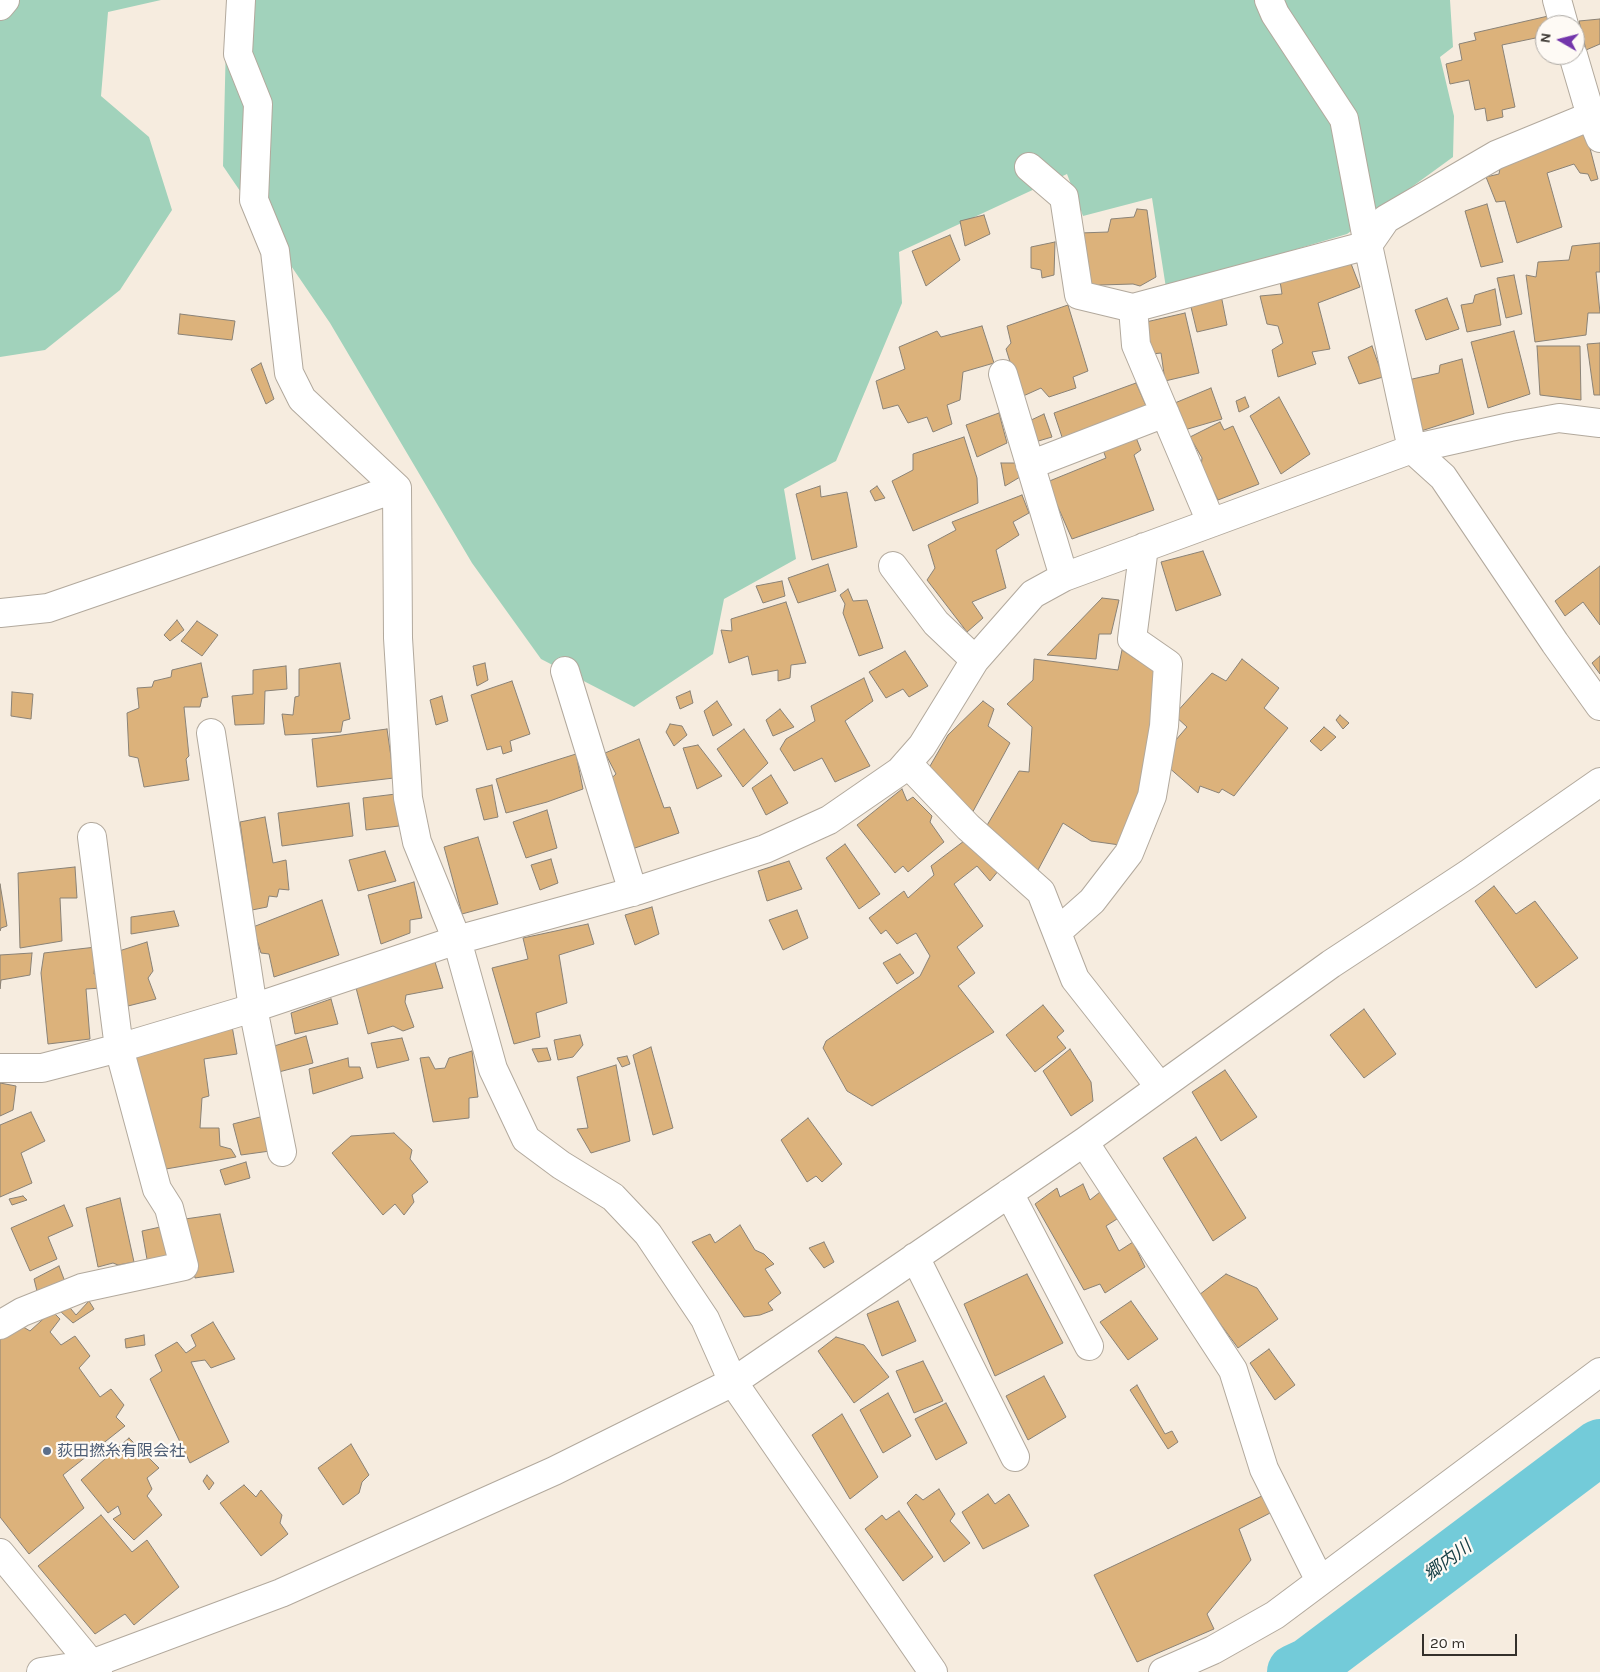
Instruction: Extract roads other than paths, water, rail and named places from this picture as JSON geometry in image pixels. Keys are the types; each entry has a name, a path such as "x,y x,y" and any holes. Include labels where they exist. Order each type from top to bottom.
{"street":[{"path":"0,6 4,0"},
{"path":"241,0 238,54 258,104 254,200 274,251 288,373 302,399 397,488 398,638 408,798 417,842 457,940 493,1069 526,1139 561,1165 614,1197 648,1234 705,1319 733,1382 933,1672"},
{"path":"1269,0 1275,14 1344,118 1368,245 1412,449 1443,477 1600,706"},
{"path":"1557,0 1561,15"},
{"path":"1029,167 1064,197 1079,295 1133,308 1368,245 1386,219 1487,160 1596,127 1576,65"},
{"path":"1133,308 1136,345 1211,522"},
{"path":"1003,374 1064,576"},
{"path":"1030,465 1165,413"},
{"path":"0,1068 42,1068 119,1048 253,1008 457,940 633,892 765,849 829,820 900,772 922,746 975,660 1033,594 1064,576 1412,449 1559,418 1600,423"},
{"path":"0,613 48,608 397,488"},
{"path":"1056,932 1092,901 1129,853 1152,796 1164,726 1168,664 1132,638 1144,547"},
{"path":"892,566 936,623 975,660"},
{"path":"565,670 633,892"},
{"path":"211,733 253,1008 282,1152"},
{"path":"907,763 968,827 1040,892 1075,979 1160,1086"},
{"path":"41,1672 95,1668 280,1593 554,1471 733,1382 1084,1142 1331,964 1468,874 1600,782"},
{"path":"0,1324 22,1312 82,1288 184,1266 168,1208 157,1189 119,1048 92,837"},
{"path":"1084,1142 1234,1370 1264,1469 1320,1581"},
{"path":"1009,1193 1089,1346"},
{"path":"915,1257 1015,1457"},
{"path":"1163,1672 1213,1650 1275,1615 1600,1372"},
{"path":"0,1553 95,1668"}],"waterway":[{"name":"郷内川","path":"1295,1672 1310,1665 1600,1447"}],"place":[{"name":"荻田撚糸有限会社","path":"47,1451"}]}
